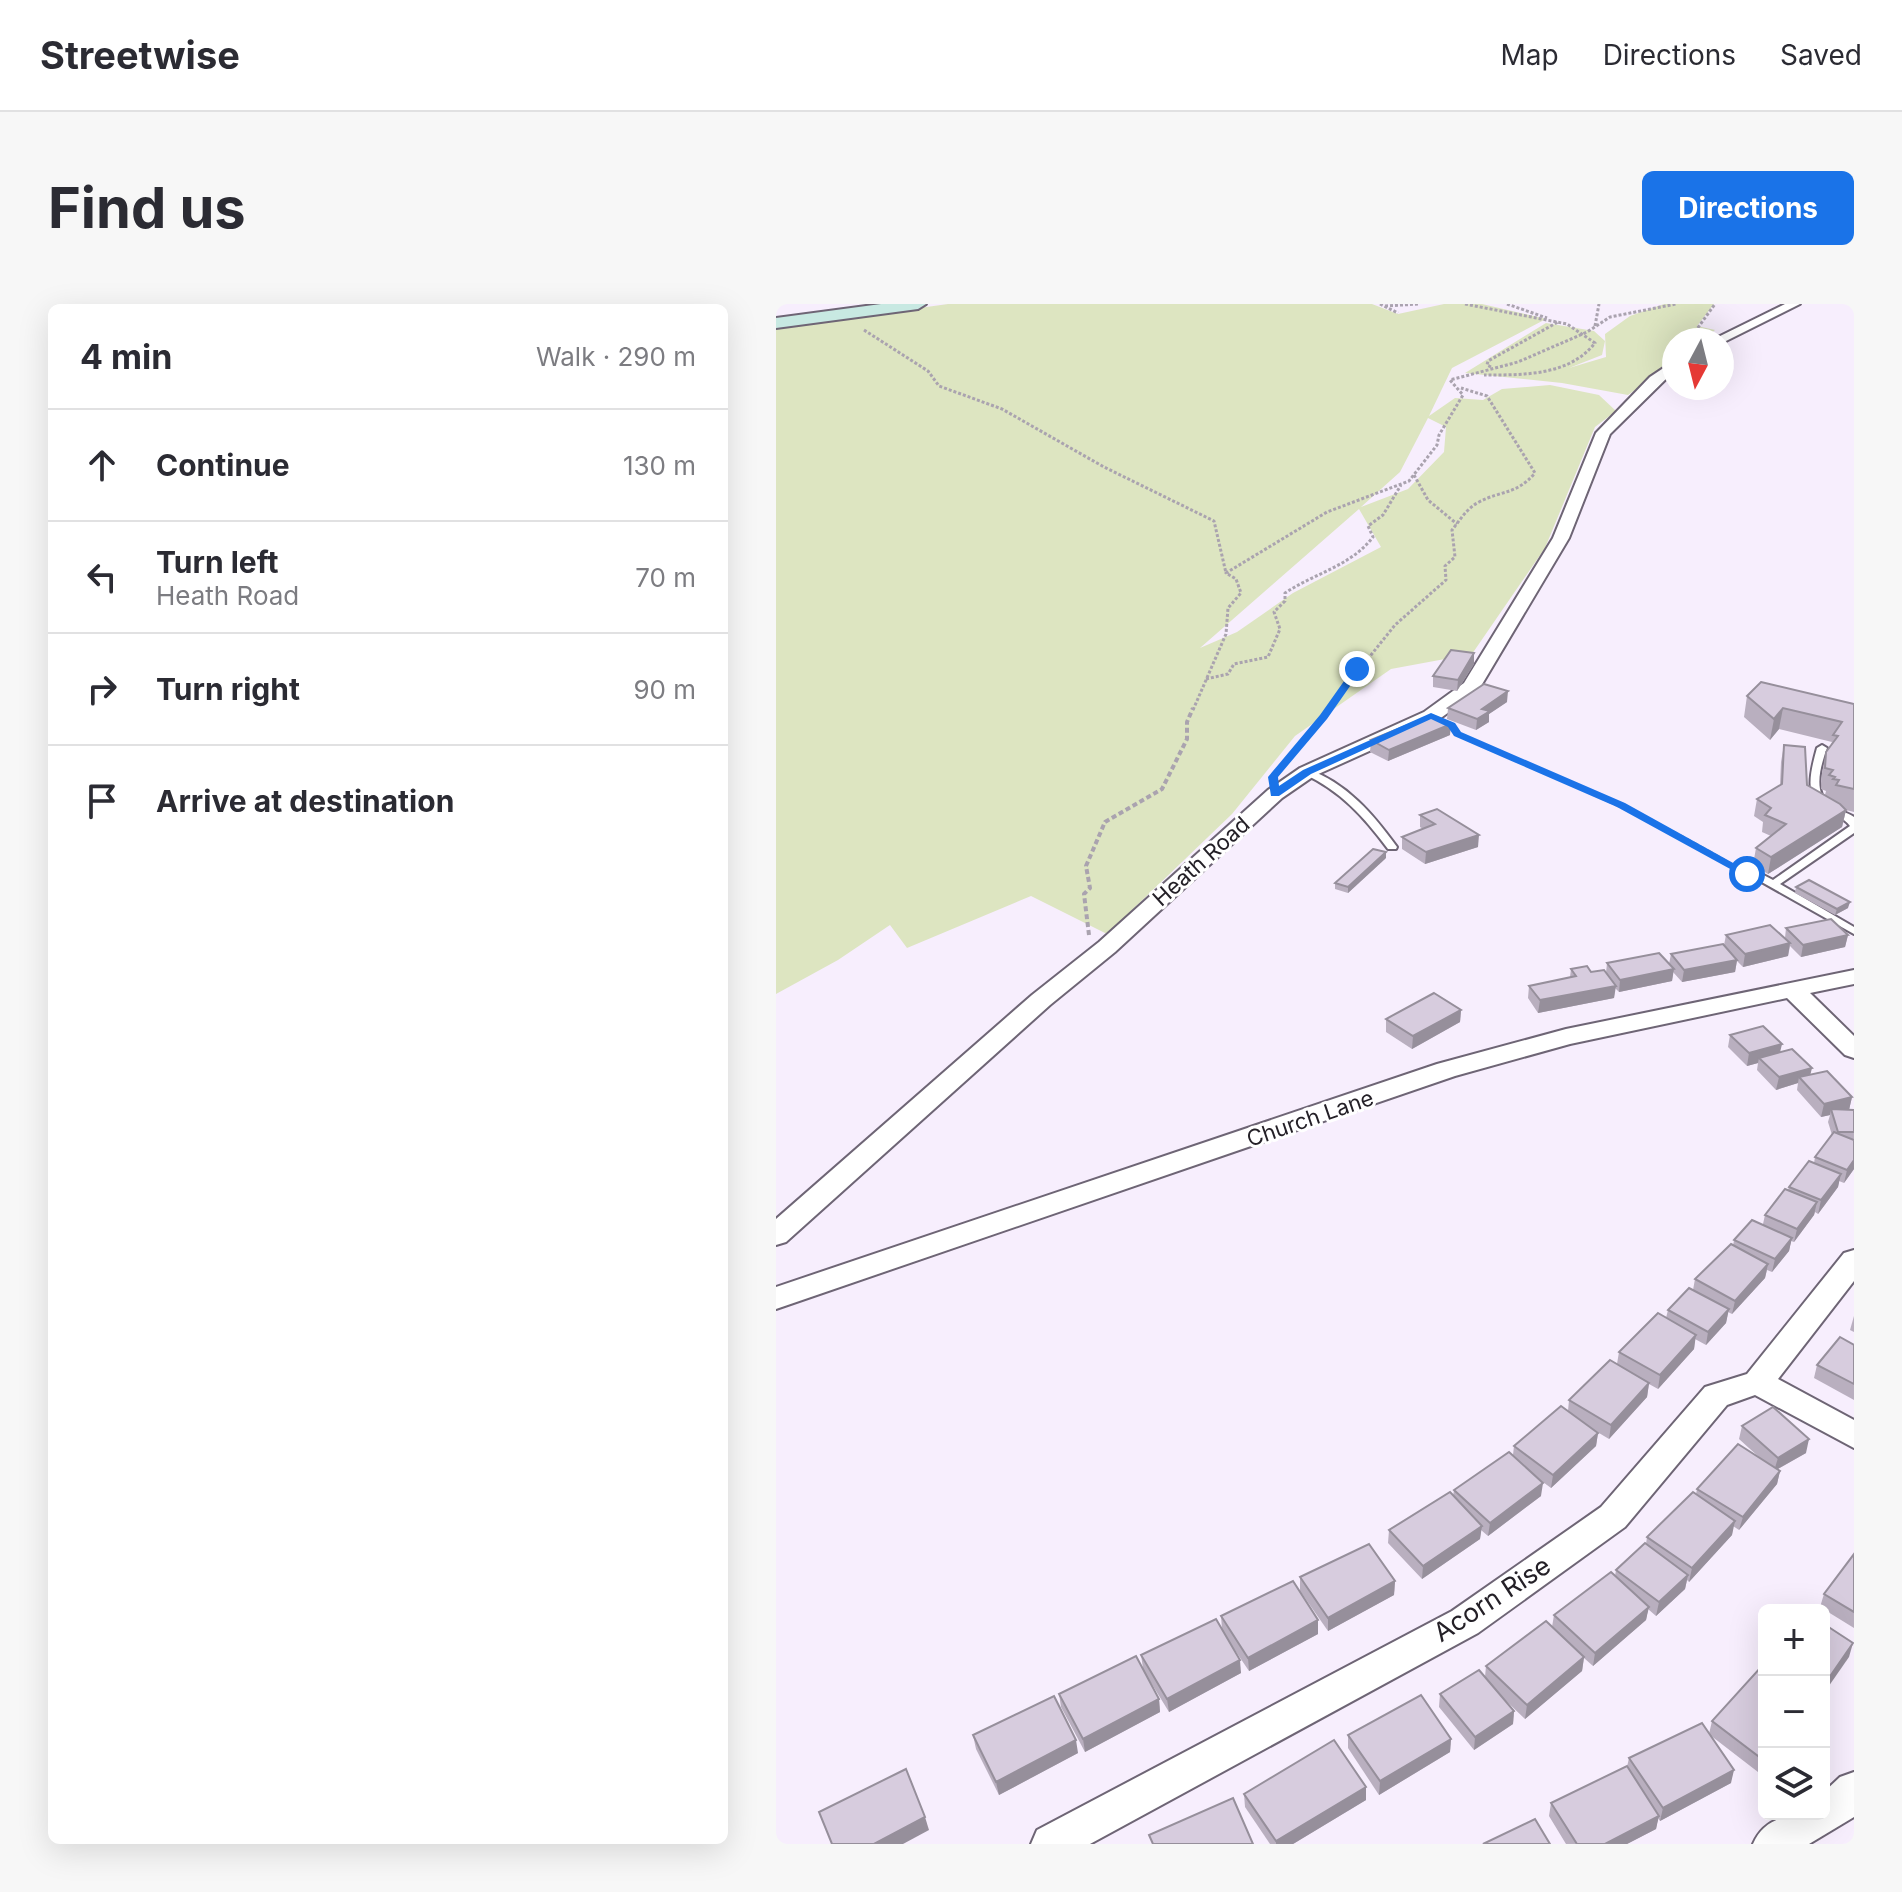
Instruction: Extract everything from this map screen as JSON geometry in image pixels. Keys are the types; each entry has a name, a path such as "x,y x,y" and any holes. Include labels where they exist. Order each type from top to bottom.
{"street":[{"path":"776,323 918,304"},
{"path":"1734,332 1794,304"},
{"name":"Heath Road","path":"776,1235 1041,1000 1107,947 1275,794 1307,772 1431,716 1471,687 1561,538 1603,433 1662,374"},
{"name":"Church Lane","path":"776,1298 1446,1070 1566,1037 1854,977"},
{"path":"1793,990 1854,1050"},
{"path":"1854,1260 1758,1382 1854,1435"},
{"name":"Acorn Rise","path":"1051,1844 1213,1754 1465,1622 1613,1517 1716,1396 1758,1382"},
{"path":"1830,1810 1854,1790"},
{"path":"1773,1844 1814,1820"}],"lane":[{"path":"1773,884 1854,826 1850,818 1826,807 1815,792 1815,771 1822,748"},
{"path":"1307,772 1331,781 1347,794 1365,810 1392,847"},
{"path":"1747,874 1752,872 1854,931"}],"path":[{"path":"1383,305 1419,304"},
{"path":"1465,304 1559,322"},
{"path":"1226,573 1327,512 1401,484 1414,475 1437,445 1439,435 1463,395 1449,381 1560,367 1579,360 1591,351 1595,343 1580,333 1559,322 1507,304"},
{"path":"1594,327 1599,304"},
{"path":"1472,376 1492,367 1518,362 1617,316 1676,304"},
{"path":"1698,328 1715,304"},
{"path":"1383,305 1398,313"},
{"path":"843,314 928,371 939,386 957,390 1019,420 1214,521 1226,573 1236,579 1241,593 1228,608 1226,634 1187,722 1187,739 1162,789 1105,822 1086,866 1090,888 1084,894 1089,935 1107,947"},
{"path":"1492,367 1487,365 1488,361 1522,344 1537,330 1559,322"},
{"path":"1275,794 1273,777 1324,717 1357,669 1395,625 1446,580 1445,566 1455,557 1452,530 1468,509 1482,501 1521,492 1535,473 1487,396 1456,386"},
{"path":"1414,475 1428,500 1457,524"},
{"path":"1206,679 1228,674 1234,664 1268,657 1280,629 1274,612 1285,601 1285,593 1367,547 1373,537 1368,526 1383,515 1401,484"},
{"path":"1431,716 1451,725 1457,734 1621,805 1747,874"}],"green space":[{"path":"948,304 1372,304 1398,314 1444,304 1482,304 1546,319 1452,368 1429,416 1455,398 1483,400 1502,389 1550,385 1599,395 1616,411 1595,427 1545,548 1472,654 1391,669 1295,736 1232,814 1107,934 1031,896 907,948 890,925 838,960 776,994 776,328","holes":["1428,418 1446,427 1444,452 1408,489 1361,507 1400,472","1359,509 1381,547 1293,593 1237,632 1200,648"]},
{"path":"1664,304 1714,304 1697,326 1706,328 1662,328 1662,371 1628,395 1562,383 1465,373 1546,323 1594,331 1605,341 1602,355 1569,368 1606,357 1605,334 1630,316"}],"building":[{"path":"1451,650 1474,653 1458,680 1433,676"},
{"path":"1761,682 1854,704 1854,789 1836,785 1839,780 1829,775 1833,770 1825,768 1826,752 1838,736 1833,735 1842,722 1783,708 1774,719 1747,696"},
{"path":"1484,684 1508,691 1482,709 1490,711 1477,719 1448,708"},
{"path":"1432,715 1451,724 1389,750 1371,740"},
{"path":"1784,745 1805,747 1807,785 1846,810 1771,857 1756,848 1786,824 1765,815 1771,808 1757,799 1782,784"},
{"path":"1437,809 1479,835 1426,852 1402,837 1435,824 1420,815"},
{"path":"1373,849 1386,852 1348,887 1335,883"},
{"path":"1809,880 1850,902 1837,909 1796,887"},
{"path":"1831,919 1848,935 1803,945 1786,928"},
{"path":"1770,925 1790,943 1745,954 1726,935"},
{"path":"1723,944 1737,960 1684,970 1671,954"},
{"path":"1659,953 1674,969 1620,980 1607,963"},
{"path":"1587,966 1591,972 1604,970 1616,986 1540,1000 1529,986 1576,976 1571,969"},
{"path":"1434,993 1461,1010 1413,1036 1386,1019"},
{"path":"1763,1026 1782,1044 1749,1053 1730,1035"},
{"path":"1792,1049 1812,1068 1779,1077 1759,1058"},
{"path":"1827,1071 1852,1097 1824,1104 1799,1077"},
{"path":"1831,1109 1854,1110 1854,1132 1838,1132"},
{"path":"1834,1132 1854,1140 1854,1160 1847,1170 1815,1157"},
{"path":"1809,1161 1841,1174 1821,1200 1789,1187"},
{"path":"1785,1189 1817,1202 1797,1229 1765,1215"},
{"path":"1752,1220 1792,1238 1775,1259 1734,1240"},
{"path":"1731,1244 1768,1264 1735,1301 1695,1279"},
{"path":"1689,1288 1729,1309 1708,1332 1668,1310"},
{"path":"1658,1313 1696,1335 1660,1375 1619,1352"},
{"path":"1840,1337 1854,1345 1854,1384 1817,1365"},
{"path":"1610,1360 1649,1383 1611,1425 1569,1400"},
{"path":"1561,1406 1598,1433 1553,1475 1514,1446"},
{"path":"1773,1407 1809,1439 1778,1458 1742,1426"},
{"path":"1738,1444 1780,1471 1743,1517 1697,1489"},
{"path":"1509,1452 1543,1483 1490,1523 1454,1490"},
{"path":"1450,1492 1482,1526 1423,1566 1389,1530"},
{"path":"1693,1492 1735,1521 1692,1568 1647,1537"},
{"path":"1645,1543 1688,1575 1659,1602 1616,1570"},
{"path":"1369,1544 1395,1581 1328,1618 1300,1577"},
{"path":"1854,1554 1854,1612 1824,1594"},
{"path":"1611,1572 1649,1607 1595,1653 1554,1615"},
{"path":"1293,1581 1318,1620 1248,1658 1221,1616"},
{"path":"1216,1619 1240,1660 1167,1699 1141,1655"},
{"path":"1546,1621 1584,1657 1527,1705 1486,1666"},
{"path":"1830,1628 1853,1643 1830,1676"},
{"path":"1136,1656 1159,1699 1083,1739 1059,1694"},
{"path":"1479,1670 1514,1711 1475,1737 1440,1694"},
{"path":"1758,1670 1758,1756 1712,1721"},
{"path":"1421,1695 1451,1739 1380,1781 1348,1735"},
{"path":"1054,1696 1076,1740 996,1782 973,1735"},
{"path":"1702,1723 1734,1770 1663,1808 1629,1758"},
{"path":"1334,1740 1366,1787 1276,1841 1244,1794"},
{"path":"1627,1766 1659,1816 1605,1844 1577,1844 1551,1803"},
{"path":"906,1769 925,1817 874,1844 832,1844 819,1812"},
{"path":"1233,1798 1253,1844 1153,1844 1149,1835"},
{"path":"1535,1819 1550,1844 1483,1844"}],"route":[{"path":"1357,669 1324,717 1273,777 1275,794 1307,772 1431,716 1451,725 1457,734 1621,805 1683,836 1747,874"}]}
